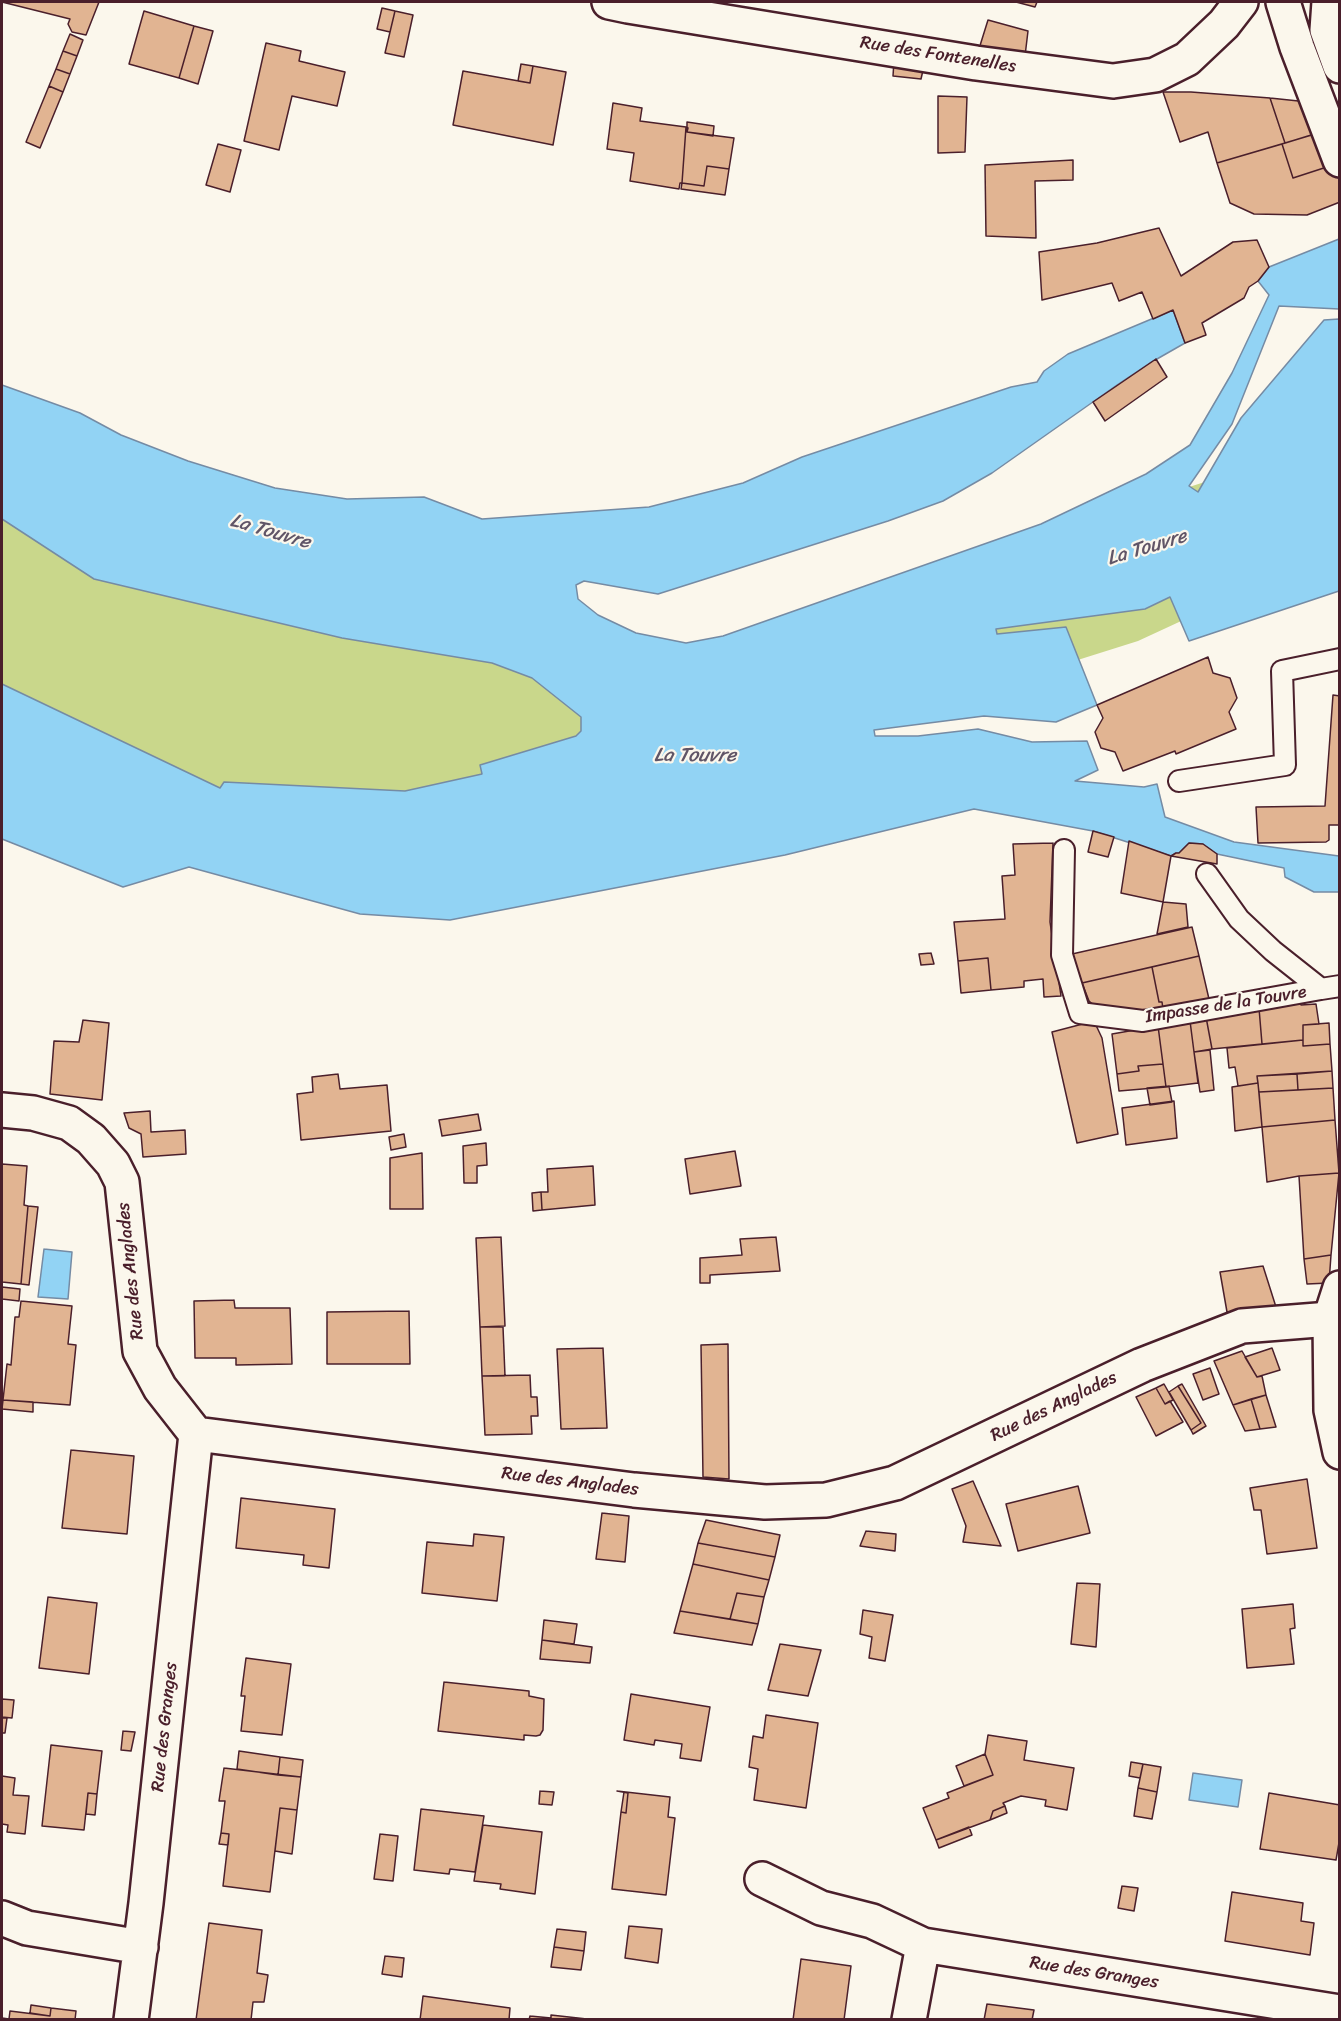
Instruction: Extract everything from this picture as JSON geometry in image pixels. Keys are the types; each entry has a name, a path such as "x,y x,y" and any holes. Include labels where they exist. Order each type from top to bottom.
{"street":[{"name":"Rue des Fontenelles","path":"609,2 967,61 1113,81 1155,75 1186,59 1224,24 1241,2"},
{"path":"1283,2 1297,47 1340,160"},
{"path":"1329,2 1327,30 1340,66"},
{"name":"Rue des Anglades","path":"2,1110 33,1113 69,1123 91,1139 113,1164 122,1182 140,1351 160,1388 196,1434 633,1490 765,1502 826,1500 895,1483 1142,1365 1242,1326 1335,1304"},
{"path":"1335,1304 1331,1410 1340,1452"},
{"name":"Rue des Granges","path":"131,2019 141,1947 196,1434"},
{"name":"Rue des Granges","path":"762,1879 821,1908 872,1920 923,1945 1340,2012"},
{"path":"2,1918 27,1928 141,1947"},
{"path":"909,2019 923,1945"}],"lane":[{"path":"1179,781 1285,765 1282,671 1340,659"},
{"name":"Impasse de la Touvre","path":"1064,850 1062,955 1080,1013 1143,1021 1330,988"},
{"path":"1208,874 1239,920 1273,951 1330,988"}],"green space":[{"path":"2,396 554,607 680,668 1161,496 1339,439 1339,548 1138,641 389,877 2,724"}],"water":[{"name":"La Touvre","path":"1339,239 1339,309 1279,306 1232,424 1189,486 1198,492 1241,418 1324,320 1339,319 1339,591 1189,641 1170,597 1145,609 996,629 997,634 1066,627 1097,705 1056,722 984,716 874,730 875,736 918,736 978,729 1032,742 1087,741 1098,770 1075,781 1144,787 1157,784 1165,817 1234,842 1339,856 1339,892 1314,892 1285,877 1284,868 1217,854 1203,844 1189,843 1179,853 1171,856 1093,831 974,809 785,855 450,920 360,914 189,867 123,887 2,839 2,684 220,788 224,782 405,791 482,774 480,765 576,736 581,731 581,717 532,678 492,663 342,638 94,579 2,519 2,385 80,413 121,435 188,461 275,488 347,499 424,497 482,519 649,507 743,483 802,457 1011,387 1037,382 1044,371 1068,354 1173,310 1185,343 1117,385 992,473 943,501 888,521 658,594 584,581 576,585 578,599 598,615 636,633 686,643 723,636 1041,524 1146,474 1190,445 1232,373 1269,295 1258,281 1269,267"},
{"path":"44,1249 72,1252 68,1299 38,1297"},
{"path":"1193,1773 1242,1780 1238,1807 1189,1800"}],"building":[{"path":"2,2 99,2 86,35 72,32 68,24 70,19"},
{"path":"1016,2 1037,2 1035,7"},
{"path":"382,8 395,11 390,32 377,29"},
{"path":"144,11 194,26 179,78 129,64"},
{"path":"395,11 413,15 404,57 385,53"},
{"path":"988,20 1028,31 1025,56 978,52"},
{"path":"194,26 213,31 198,84 179,78"},
{"path":"70,34 83,40 77,56 63,51"},
{"path":"266,43 301,51 299,61 345,72 337,106 292,96 279,150 244,141"},
{"path":"63,51 77,56 70,74 56,69"},
{"path":"894,61 924,66 921,79 893,76"},
{"path":"521,64 533,66 530,83 518,81"},
{"path":"533,66 566,72 553,145 453,125 463,71 530,83"},
{"path":"56,69 70,74 63,92 49,86"},
{"path":"49,86 63,92 40,148 26,142"},
{"path":"1163,92 1270,98 1285,143 1217,163 1208,132 1180,142"},
{"path":"938,96 967,97 965,152 938,153"},
{"path":"1270,98 1308,102 1315,134 1285,143"},
{"path":"613,103 642,108 640,121 686,127 682,183 679,189 630,181 634,153 607,149"},
{"path":"687,122 714,126 713,136 687,132"},
{"path":"686,127 687,132 734,138 729,169 707,166 704,186 682,183"},
{"path":"1321,132 1333,165 1293,178 1282,144"},
{"path":"218,144 241,150 230,192 206,185"},
{"path":"1282,144 1293,178 1333,165 1340,182 1340,202 1307,215 1254,214 1230,203 1217,163"},
{"path":"1073,160 1073,180 1035,181 1036,238 986,236 985,165"},
{"path":"707,166 729,169 725,195 681,189 682,183 704,186"},
{"path":"1159,228 1181,276 1233,242 1257,240 1269,267 1258,281 1249,287 1244,298 1202,323 1206,335 1185,343 1173,310 1153,319 1142,292 1119,301 1112,283 1042,300 1039,252 1097,243"},
{"path":"1156,359 1167,377 1105,421 1093,402"},
{"path":"1208,657 1213,673 1230,678 1237,698 1229,712 1236,729 1176,754 1175,751 1123,771 1115,752 1101,748 1095,732 1103,718 1097,705"},
{"path":"1333,695 1340,696 1340,825 1329,825 1329,840 1326,842 1258,843 1256,807 1325,806"},
{"path":"1093,831 1114,837 1108,857 1088,852"},
{"path":"1129,841 1171,856 1163,902 1121,893"},
{"path":"1053,843 1050,922 1061,996 1044,997 1043,979 1024,981 1024,987 991,990 988,958 958,961 954,922 1005,919 1002,876 1015,875 1013,844"},
{"path":"1189,843 1203,844 1217,854 1217,864 1171,856 1179,853"},
{"path":"1163,902 1186,904 1188,927 1157,934"},
{"path":"1192,927 1199,956 1082,983 1072,954"},
{"path":"931,953 934,964 921,965 919,954"},
{"path":"1199,956 1209,999 1163,1009 1162,1002 1159,1002 1152,967"},
{"path":"988,958 991,990 961,993 958,961"},
{"path":"1152,967 1159,1002 1162,1002 1163,1009 1126,1014 1097,1008 1089,1001 1082,983"},
{"path":"1300,1003 1301,1005 1316,1004 1319,1024 1303,1025 1303,1040 1262,1044 1259,1008"},
{"path":"1259,1008 1262,1044 1212,1049 1206,1017"},
{"path":"1206,1017 1212,1049 1194,1052 1190,1021"},
{"path":"83,1020 109,1023 102,1100 50,1094 54,1041 79,1042"},
{"path":"1094,1021 1102,1038 1118,1134 1077,1143 1052,1032"},
{"path":"1190,1021 1198,1083 1166,1087 1158,1026"},
{"path":"1329,1023 1330,1044 1303,1046 1303,1025"},
{"path":"1158,1026 1163,1064 1138,1066 1139,1071 1117,1074 1112,1034"},
{"path":"1303,1040 1303,1046 1330,1044 1332,1071 1257,1076 1258,1083 1238,1086 1235,1067 1229,1068 1227,1048"},
{"path":"1210,1050 1214,1090 1200,1092 1194,1052"},
{"path":"1163,1064 1166,1087 1119,1091 1117,1074 1139,1071 1138,1066"},
{"path":"1332,1071 1333,1088 1298,1090 1297,1074"},
{"path":"338,1074 340,1089 387,1085 391,1131 301,1140 297,1094 313,1092 312,1077"},
{"path":"1297,1074 1298,1090 1259,1092 1257,1076"},
{"path":"1258,1083 1262,1127 1235,1131 1232,1087"},
{"path":"1169,1086 1172,1102 1150,1105 1147,1088"},
{"path":"1333,1088 1335,1120 1262,1127 1259,1092"},
{"path":"1174,1101 1177,1138 1126,1145 1122,1108"},
{"path":"150,1111 151,1132 185,1130 186,1154 143,1157 141,1134 129,1128 124,1113"},
{"path":"478,1114 481,1130 442,1136 439,1120"},
{"path":"1335,1120 1339,1173 1299,1176 1267,1182 1262,1127"},
{"path":"404,1134 406,1147 391,1150 389,1137"},
{"path":"486,1143 487,1165 477,1166 477,1183 464,1183 463,1146"},
{"path":"735,1151 741,1186 690,1194 685,1159"},
{"path":"422,1153 423,1209 390,1209 390,1158"},
{"path":"2,1164 27,1166 24,1205 28,1206 21,1284 2,1282"},
{"path":"593,1166 595,1205 542,1210 541,1192 548,1192 547,1169"},
{"path":"1339,1173 1331,1255 1304,1259 1299,1176"},
{"path":"541,1192 542,1210 533,1211 532,1193"},
{"path":"28,1206 38,1207 29,1285 21,1284"},
{"path":"501,1237 505,1326 480,1327 476,1238"},
{"path":"776,1237 780,1271 710,1275 710,1283 700,1283 700,1258 742,1255 740,1239"},
{"path":"1331,1255 1329,1283 1307,1284 1304,1259"},
{"path":"1263,1266 1276,1307 1227,1312 1220,1272"},
{"path":"2,1287 20,1289 19,1301 2,1299"},
{"path":"234,1300 235,1308 290,1308 292,1364 236,1365 236,1358 195,1358 194,1301"},
{"path":"21,1301 72,1306 68,1344 76,1345 70,1405 3,1400 7,1364 11,1365 15,1317 19,1317"},
{"path":"409,1311 410,1364 327,1364 327,1312"},
{"path":"480,1327 503,1327 505,1376 482,1376"},
{"path":"728,1344 729,1479 703,1477 701,1345"},
{"path":"603,1348 607,1428 561,1429 557,1349"},
{"path":"1272,1348 1280,1370 1257,1377 1245,1357"},
{"path":"1242,1351 1257,1377 1262,1376 1266,1395 1233,1405 1214,1361"},
{"path":"1210,1368 1219,1394 1203,1400 1193,1374"},
{"path":"530,1375 531,1397 537,1397 538,1416 531,1416 532,1434 485,1435 482,1376"},
{"path":"1164,1384 1173,1400 1165,1404 1156,1388"},
{"path":"1182,1384 1206,1426 1193,1434 1191,1430 1201,1423 1178,1386"},
{"path":"1178,1386 1201,1423 1191,1430 1169,1392"},
{"path":"1156,1388 1165,1404 1170,1401 1183,1422 1156,1436 1136,1397"},
{"path":"1266,1395 1276,1427 1260,1429 1251,1399"},
{"path":"1251,1399 1260,1429 1245,1431 1233,1405"},
{"path":"3,1400 33,1402 33,1412 2,1409"},
{"path":"71,1450 134,1456 127,1534 62,1528"},
{"path":"1307,1479 1317,1548 1267,1554 1261,1510 1254,1510 1250,1488"},
{"path":"973,1481 1001,1546 963,1542 966,1526 952,1489"},
{"path":"1078,1486 1090,1533 1018,1551 1006,1504"},
{"path":"241,1498 335,1509 329,1568 303,1565 304,1555 236,1548"},
{"path":"602,1513 629,1516 625,1562 596,1559"},
{"path":"706,1520 780,1535 775,1557 698,1543"},
{"path":"866,1531 896,1534 895,1551 860,1546"},
{"path":"474,1534 504,1537 497,1601 422,1593 427,1542 473,1546"},
{"path":"698,1543 775,1557 769,1580 693,1564"},
{"path":"693,1564 769,1580 764,1597 737,1593 730,1619 680,1611"},
{"path":"1077,1583 1100,1584 1096,1647 1071,1644"},
{"path":"737,1593 764,1597 758,1624 730,1619"},
{"path":"48,1597 97,1603 89,1674 39,1668"},
{"path":"1293,1604 1295,1628 1290,1629 1294,1664 1247,1668 1242,1609"},
{"path":"863,1610 893,1615 885,1661 869,1658 872,1637 860,1634"},
{"path":"680,1611 758,1624 752,1645 674,1633"},
{"path":"544,1620 577,1624 574,1644 542,1640"},
{"path":"542,1640 592,1647 590,1663 540,1659"},
{"path":"780,1644 821,1650 808,1696 768,1690"},
{"path":"246,1658 291,1664 282,1735 241,1731 245,1696 241,1696"},
{"path":"444,1682 529,1691 529,1696 544,1699 543,1730 540,1735 524,1735 524,1740 438,1731"},
{"path":"631,1694 710,1707 701,1761 680,1758 682,1744 655,1740 654,1745 624,1740"},
{"path":"2,1699 14,1700 12,1718 2,1717"},
{"path":"766,1715 818,1723 806,1808 754,1800 758,1769 749,1767 753,1736 763,1738"},
{"path":"2,1718 7,1718 5,1733 2,1733"},
{"path":"123,1731 135,1732 131,1751 121,1750"},
{"path":"988,1735 1027,1741 1024,1760 1074,1768 1067,1810 1045,1806 1046,1800 1021,1796 1003,1803 1005,1806 993,1811 990,1820 936,1840 923,1808 949,1798 947,1793 993,1775 985,1754"},
{"path":"51,1745 102,1751 97,1794 88,1793 84,1830 42,1826"},
{"path":"239,1751 280,1757 278,1775 237,1769"},
{"path":"985,1754 993,1775 964,1786 956,1766"},
{"path":"280,1757 303,1760 301,1777 278,1775"},
{"path":"1131,1762 1143,1764 1140,1778 1129,1776"},
{"path":"1143,1764 1161,1767 1157,1792 1138,1788"},
{"path":"224,1768 301,1777 297,1810 280,1808 270,1892 223,1886 229,1834 221,1833 225,1801 219,1801"},
{"path":"2,1776 15,1778 13,1795 29,1796 25,1834 7,1832 8,1825 2,1824"},
{"path":"1138,1788 1157,1792 1152,1819 1134,1816"},
{"path":"540,1791 554,1792 552,1805 539,1804"},
{"path":"617,1791 670,1797 668,1817 675,1818 666,1895 612,1889 621,1812 626,1813 628,1793"},
{"path":"624,1792 628,1793 626,1813 621,1812"},
{"path":"88,1793 97,1794 95,1815 86,1814"},
{"path":"1269,1793 1340,1805 1340,1837 1336,1860 1260,1849"},
{"path":"1005,1806 1007,1813 990,1820 993,1811"},
{"path":"280,1808 297,1810 292,1854 275,1851"},
{"path":"421,1809 484,1816 475,1872 450,1869 449,1874 414,1870"},
{"path":"483,1825 542,1832 535,1894 500,1889 501,1884 474,1881"},
{"path":"969,1827 972,1835 939,1848 936,1840"},
{"path":"221,1833 229,1834 228,1845 219,1844"},
{"path":"380,1834 398,1836 393,1881 374,1879"},
{"path":"1122,1886 1138,1888 1134,1911 1118,1908"},
{"path":"1232,1892 1303,1903 1301,1921 1314,1923 1310,1955 1225,1941"},
{"path":"209,1923 262,1930 257,1973 268,1975 264,2002 253,2002 251,2020 196,2020"},
{"path":"629,1926 662,1929 658,1963 625,1958"},
{"path":"557,1929 586,1932 584,1951 554,1947"},
{"path":"554,1947 584,1951 581,1970 551,1967"},
{"path":"385,1956 404,1958 402,1977 382,1974"},
{"path":"801,1959 851,1966 844,2020 793,2020"},
{"path":"423,1996 510,2008 509,2020 420,2020"},
{"path":"987,2004 1034,2010 1032,2020 984,2020"},
{"path":"31,2005 51,2008 50,2016 30,2013"},
{"path":"51,2008 76,2011 75,2020 2,2020 2,2018 9,2019 10,2011 50,2016"},
{"path":"551,2015 596,2020 551,2020"},
{"path":"530,2016 551,2018 551,2020 529,2020"}]}
